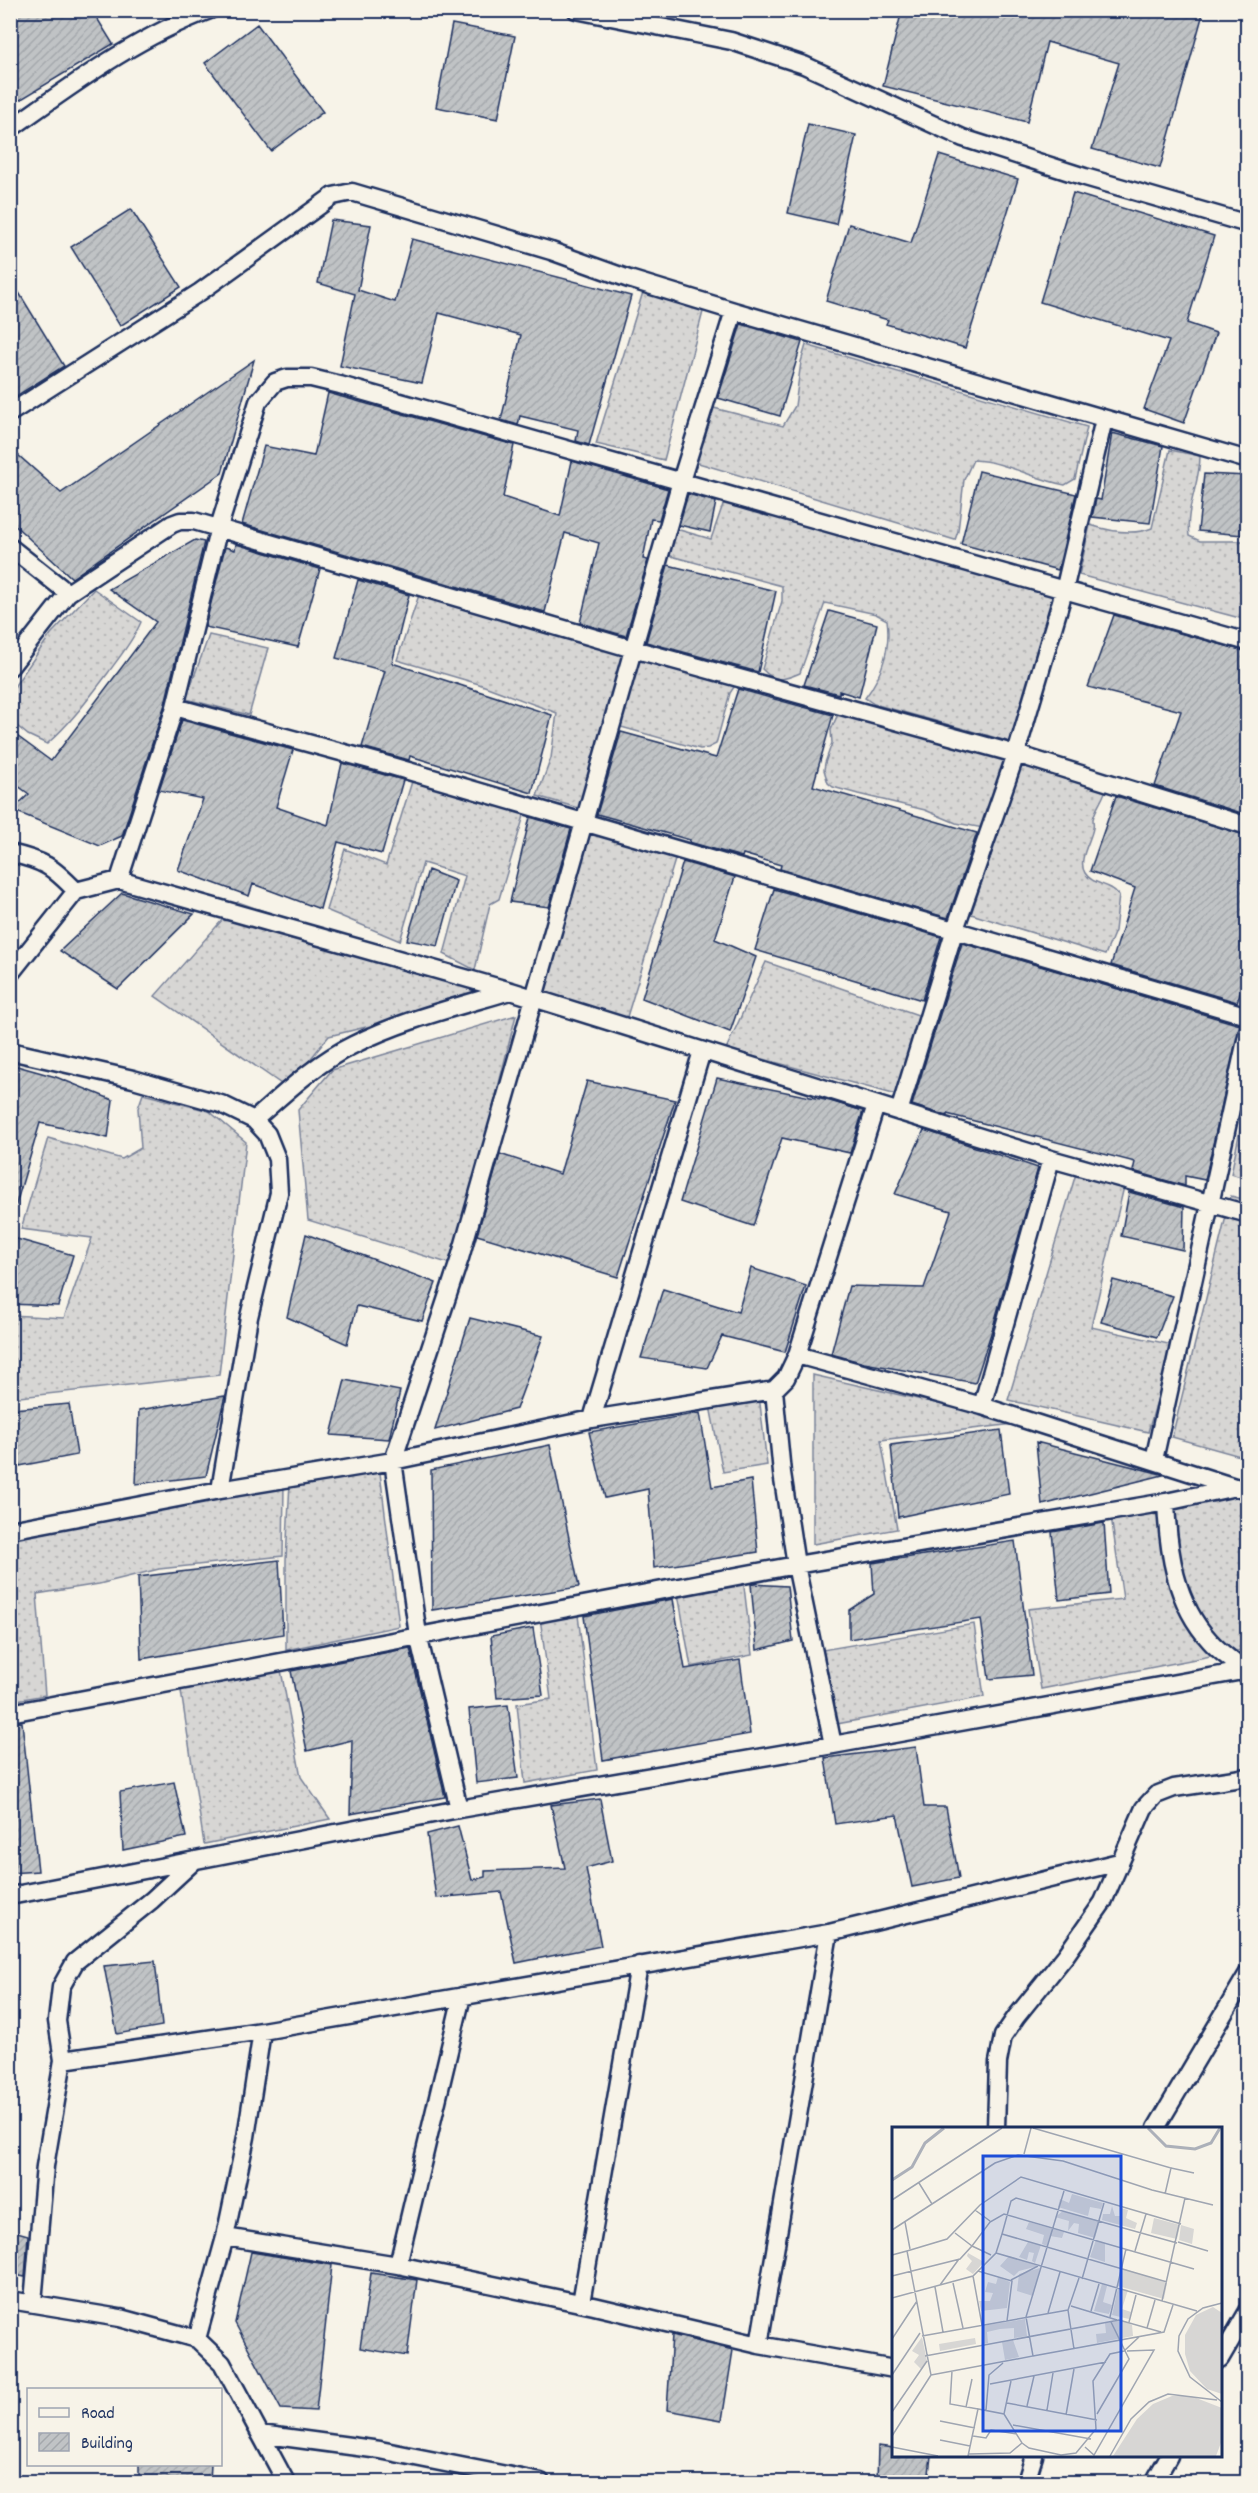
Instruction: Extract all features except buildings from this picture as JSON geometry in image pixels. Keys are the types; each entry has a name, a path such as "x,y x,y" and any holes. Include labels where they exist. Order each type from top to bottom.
{"street":[{"path":"10,129 113,58 161,31 210,10"},
{"path":"576,10 731,41 804,64 963,138 1084,177 1248,224"},
{"path":"10,413 200,292 341,193 352,192 551,251 629,279 734,311 1248,460"},
{"path":"459,1809 418,1635 393,1461 460,1258 681,481 734,311"},
{"path":"119,880 175,706 219,527 258,402 274,382 298,376 340,385 1248,642"},
{"path":"899,1112 954,932 1016,754 1064,591 1104,419"},
{"path":"10,667 68,593 172,524 180,521 194,521 633,649 1016,754 1248,826"},
{"path":"10,547 68,593"},
{"path":"175,706 584,821 954,932 1248,1016"},
{"path":"10,853 45,863 76,891"},
{"path":"10,974 76,891 119,880 511,991 1051,1159 1248,1214"},
{"path":"254,1120 308,1073 351,1045 394,1026 511,991"},
{"path":"1154,1460 1248,1031"},
{"path":"591,1419 702,1050"},
{"path":"10,1051 221,1104 254,1120 267,1134 277,1159 279,1193 249,1317 220,1490"},
{"path":"10,1530 220,1490 393,1461 591,1419 774,1390 786,1378 797,1355 876,1105"},
{"path":"982,1406 1051,1159"},
{"path":"797,1355 982,1406 1242,1489"},
{"path":"774,1390 782,1473 796,1566 832,1745"},
{"path":"10,1713 796,1566 1242,1489"},
{"path":"1166,1502 1171,1563 1186,1606 1210,1642 1246,1672"},
{"path":"10,1896 459,1809 1246,1672"},
{"path":"996,2127 998,2062 1003,2037 1016,2017 1066,1955 1103,1902 1143,1808 1156,1795 1174,1788 1248,1777"},
{"path":"33,2302 45,2166 63,2060 57,2021 62,1987 75,1962 152,1900 193,1862"},
{"path":"63,2060 262,2031 829,1933 1119,1862"},
{"path":"759,2345 829,1933"},
{"path":"581,2303 639,1965"},
{"path":"1157,2127 1248,1973"},
{"path":"398,2265 462,1996"},
{"path":"197,2339 225,2237 246,2137 262,2031"},
{"path":"225,2237 398,2265 581,2303 759,2345 892,2369"},
{"path":"10,2300 120,2318 197,2339 222,2363 286,2482"},
{"path":"1222,2357 1248,2312"},
{"path":"260,2434 380,2450 541,2482"},
{"path":"1026,2482 1034,2457"},
{"path":"1154,2482 1168,2457"}],"shaded area":[{"path":"643,292 704,308 664,460 596,444"},
{"path":"806,345 1087,427 1075,479 1065,485 996,463 973,460 964,480 955,540 685,459 699,392 714,408 783,426 795,406 801,362"},
{"path":"1170,450 1200,456 1189,516 1189,536 1200,541 1247,541 1247,620 1079,575 1090,525 1113,531 1129,532 1152,528"},
{"path":"727,493 1062,584 1018,744 874,704 865,698 884,661 888,640 887,620 876,614 825,603 800,673 780,679 771,677 762,669 782,601 782,586 656,552 662,525 711,539"},
{"path":"94,589 141,622 126,648 94,692 47,744 28,735 11,721 11,691 51,634"},
{"path":"420,592 626,651 585,810 537,796 551,758 557,713 479,684 397,660"},
{"path":"209,635 268,648 249,715 186,699"},
{"path":"634,652 736,684 730,693 716,744 700,749 614,725"},
{"path":"841,707 1013,753 989,829 956,823 925,810 858,794 833,787 828,783 824,770 825,763 832,743 831,730"},
{"path":"1024,758 1107,785 1094,814 1092,833 1083,862 1083,868 1088,877 1111,888 1119,895 1115,931 1105,955 971,914"},
{"path":"414,775 526,809 499,899 490,904 475,970 444,954 465,876 423,863 400,941 326,910 345,849 386,865"},
{"path":"591,824 678,850 626,1020 543,995"},
{"path":"238,902 503,994 329,1036 287,1088 155,996"},
{"path":"766,962 921,1016 897,1095 726,1049"},
{"path":"516,1015 454,1265 308,1220 298,1110 332,1070"},
{"path":"143,1094 209,1111 246,1142 219,1375 11,1398 11,1315 64,1318 92,1238 21,1229 48,1138 122,1159 141,1148 138,1108"},
{"path":"1247,1095 1247,1179 1231,1174"},
{"path":"1081,1157 1127,1174 1091,1327 1173,1345 1148,1432 1008,1400"},
{"path":"1231,1196 1247,1200 1247,1458 1172,1437"},
{"path":"813,1375 1022,1423 881,1440 897,1529 813,1544"},
{"path":"759,1395 767,1465 723,1472 709,1401"},
{"path":"348,1471 380,1473 399,1626 286,1650 286,1560 290,1482"},
{"path":"284,1483 283,1556 159,1569 99,1584 37,1594 45,1695 11,1701 11,1535"},
{"path":"1247,1490 1247,1649 1041,1689 1028,1609 1123,1599 1111,1516"},
{"path":"743,1578 752,1655 691,1667 677,1588"},
{"path":"577,1607 597,1770 525,1783 517,1704 551,1699 539,1610"},
{"path":"974,1624 984,1697 831,1725 822,1650"},
{"path":"280,1665 301,1777 330,1819 204,1844 180,1684"}]}
